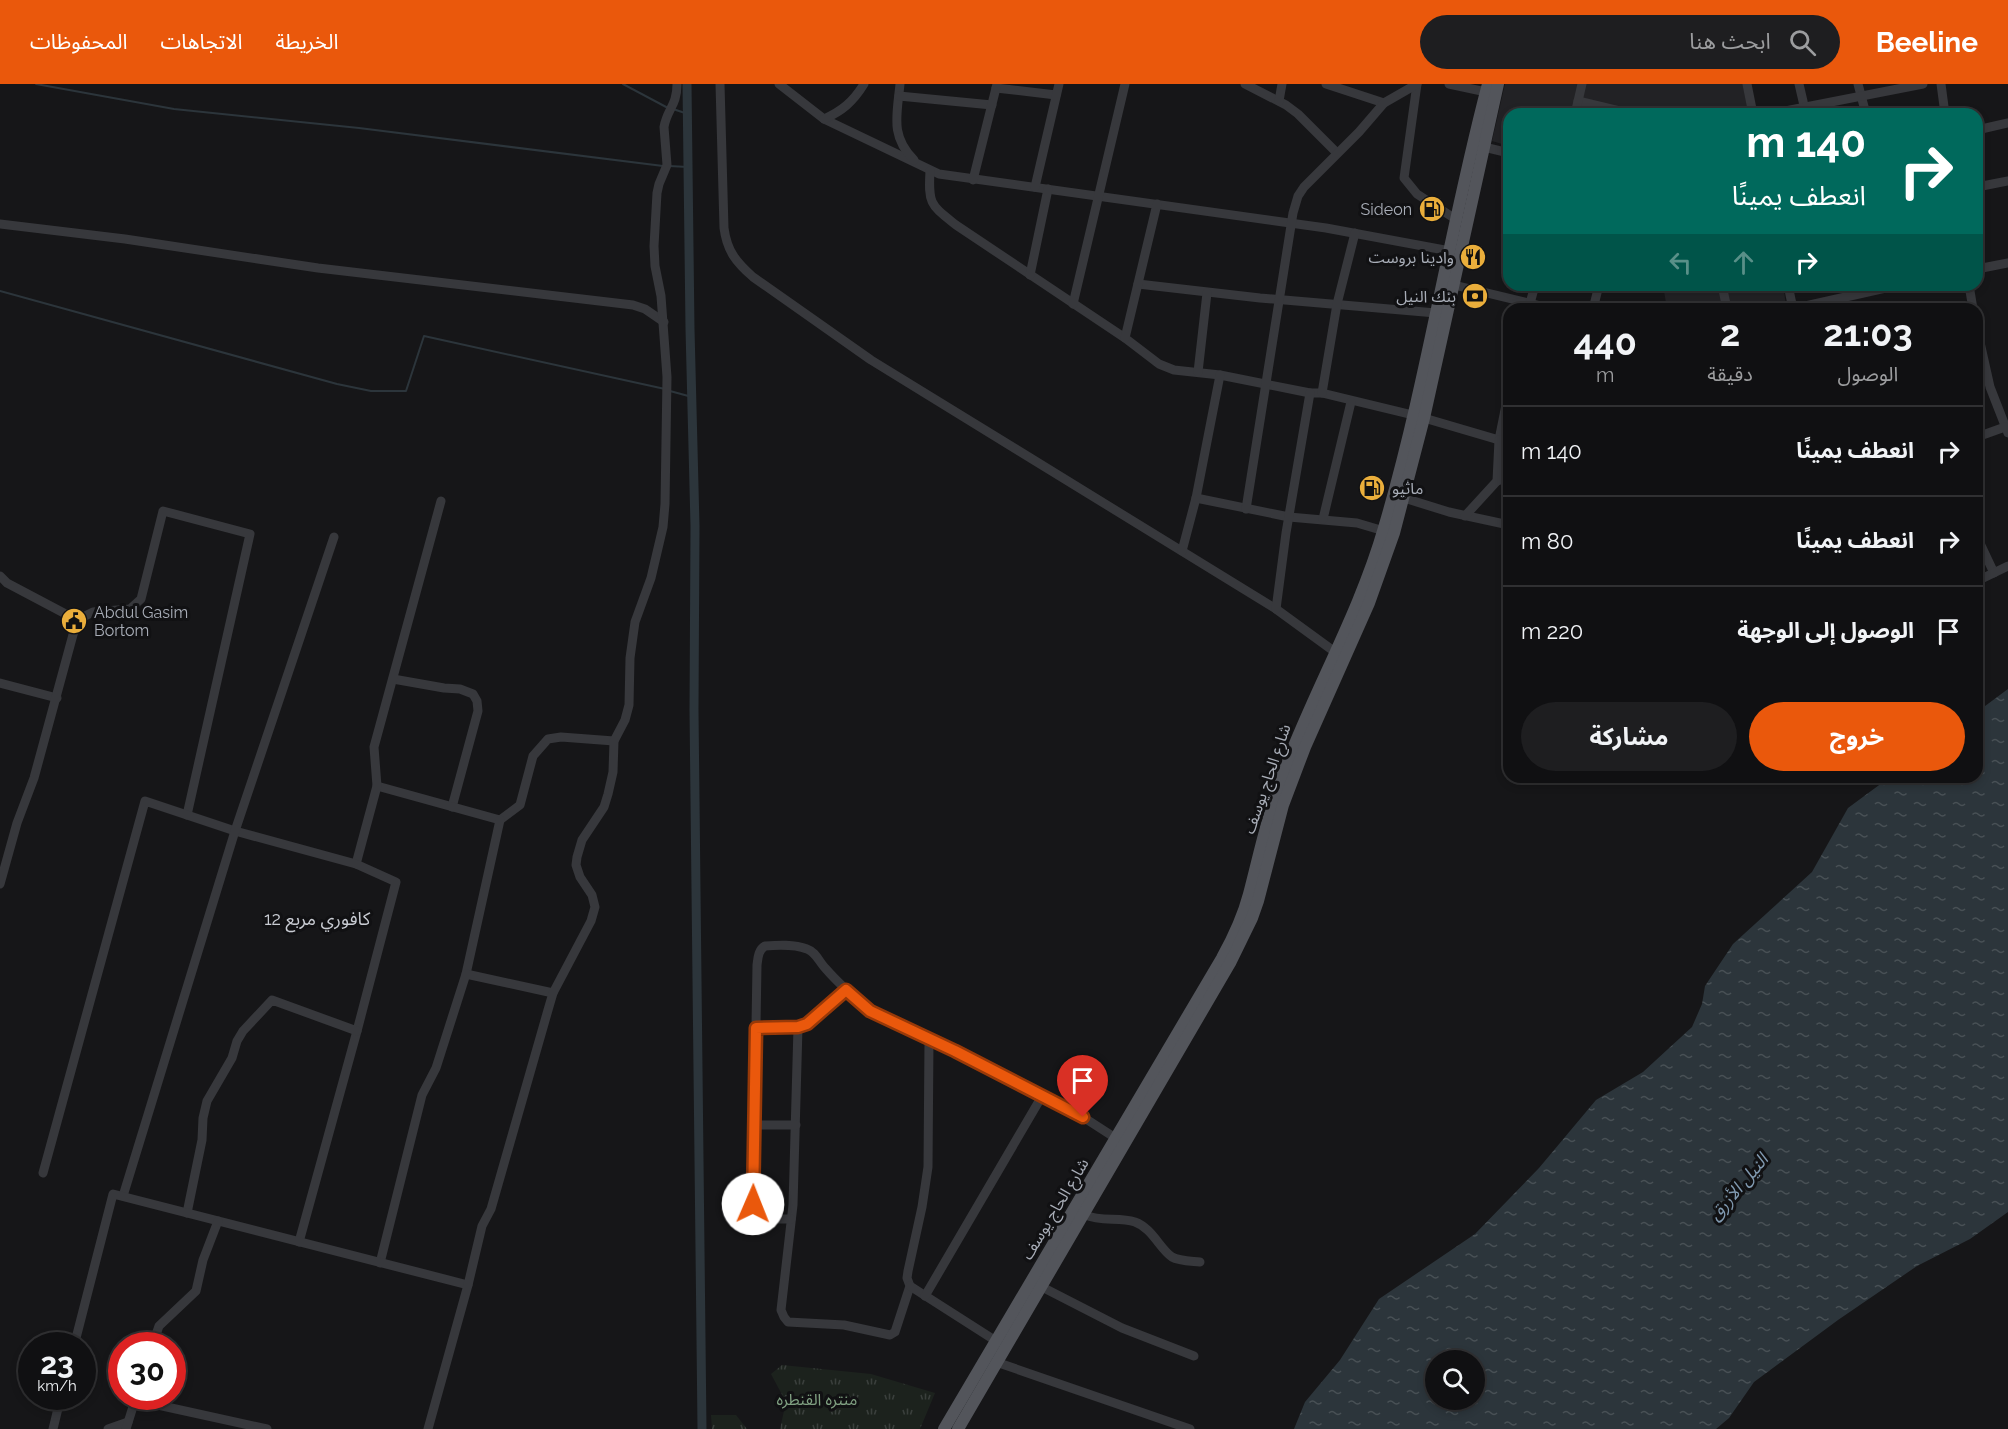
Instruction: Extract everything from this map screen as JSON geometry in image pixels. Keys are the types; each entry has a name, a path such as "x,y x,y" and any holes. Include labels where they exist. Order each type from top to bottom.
{"main road":[{"name":"شارع الحاج يوسف","path":"958,1429 1085,1215 1230,963 1252,918 1283,805 1313,729 1382,570 1404,498 1436,314 1457,220 1492,88"},
{"name":"شارع الحاج يوسف","path":"944,1429 1117,1139 1232,938 1248,896 1281,779 1372,565 1384,531 1419,416 1454,285 1484,147 1492,88"}],"street":[{"path":"428,1429 482,1226 491,1209 553,993 591,921 595,907 592,895 580,877 576,865 577,857 582,840 600,814 608,794 613,772 614,741 625,720 629,705 633,633 656,561 663,527 667,387 664,322 654,246 658,184 667,165 664,127 675,102 677,84"},
{"path":"720,84 723,228 726,243 737,263 753,277 871,360 1276,609 1335,651"},
{"path":"779,84 824,119 927,170 973,180 1293,223 1450,251"},
{"path":"824,119 847,106 856,98 864,84"},
{"path":"900,84 896,124 898,135 908,153 927,170 928,193 936,209 956,225 1125,338 1159,364 1174,370 1220,375 1310,393 1322,393 1351,402 1419,416 1503,441"},
{"path":"1035,187 1059,84"},
{"path":"1073,304 1125,84"},
{"path":"1245,84 1279,101 1298,114 1337,153"},
{"path":"1279,101 1282,84"},
{"path":"1326,84 1384,103"},
{"path":"1246,509 1293,213 1298,196 1384,103 1417,84"},
{"path":"1417,84 1404,178 1417,194 1457,220"},
{"path":"1449,84 1492,88"},
{"path":"1576,108 1582,84"},
{"path":"1747,84 1752,108"},
{"path":"1799,84 1805,108"},
{"path":"1858,84 1864,108"},
{"path":"1813,108 1923,84"},
{"path":"1941,84 1944,108"},
{"path":"973,180 997,86 1056,95"},
{"path":"899,96 992,105"},
{"path":"1578,101 1607,108"},
{"path":"1983,129 2008,123"},
{"path":"1484,147 1503,152"},
{"path":"1983,186 2008,181"},
{"path":"1030,275 1048,189"},
{"path":"1125,338 1157,204"},
{"path":"0,224 103,236 318,268 633,305 645,309 664,322"},
{"path":"1322,393 1337,304 1355,233"},
{"path":"1983,268 2008,263"},
{"path":"1138,284 1207,293 1436,314"},
{"path":"1454,285 1518,303"},
{"path":"1811,303 1848,291"},
{"path":"1198,372 1207,293"},
{"path":"1983,358 1990,387 2007,430 1983,436"},
{"path":"1182,551 1196,498 1220,375"},
{"path":"1276,609 1310,393"},
{"path":"1323,519 1351,402"},
{"path":"1497,481 1499,440 1503,420"},
{"path":"1465,516 1497,481 1503,480"},
{"path":"1196,498 1289,517 1357,524 1384,531"},
{"path":"1404,498 1465,516 1503,524"},
{"path":"356,864 377,786 374,747 441,501"},
{"path":"0,884 34,778 77,620 93,612 130,609 141,599 163,511 250,534 187,815"},
{"path":"123,1197 236,831 334,537"},
{"path":"1983,550 1994,573"},
{"path":"1983,578 2008,566"},
{"path":"0,576 8,583 77,620"},
{"path":"393,679 460,689 473,694 477,701 478,711 452,807"},
{"path":"0,683 57,698"},
{"path":"380,1263 422,1095 436,1068 466,974 500,820 520,805 532,756 548,740 561,736 614,741"},
{"path":"377,786 500,820"},
{"path":"43,1173 145,801 236,831 356,864 396,882 299,1242"},
{"path":"791,1219 763,1219 755,1214 753,1204 757,965 758,954 765,946 794,946 808,949 846,990 870,1011 1083,1117 1117,1139"},
{"path":"466,974 553,993"},
{"path":"756,1028 798,1027 807,1024 846,990"},
{"path":"187,1213 202,1140 203,1118 207,1101 232,1058 243,1031 272,1000 357,1031"},
{"path":"798,1027 791,1219 781,1310 784,1317 788,1322 844,1325 890,1335 895,1332 910,1286"},
{"path":"929,1040 928,1167 907,1278 910,1286 996,1341"},
{"path":"925,1296 1042,1096"},
{"path":"754,1125 796,1125"},
{"path":"78,1332 113,1194 468,1285"},
{"path":"1085,1215 1098,1219 1137,1223 1157,1239 1170,1256 1200,1262"},
{"path":"157,1332 159,1326 196,1292 203,1260 218,1221"},
{"path":"1042,1287 1122,1328 1194,1356"},
{"path":"996,1362 1190,1429"},
{"path":"52,1429 57,1410"},
{"path":"108,1429 127,1426 132,1410"},
{"path":"186,1410 267,1429"}],"shaded area":[{"path":"1505,84 1751,84 1755,108 1503,108 1503,144 1492,141"},
{"path":"1664,291 1784,291 1786,303 1666,303"}],"green space":[{"name":"منتره القنطره","path":"782,1365 871,1374 935,1393 920,1429 780,1429 786,1402 771,1374"},
{"path":"711,1415 736,1415 747,1429 712,1429"}],"water":[{"name":"النيل الأزرق","path":"2008,689 2008,1212 1970,1239 1917,1266 1838,1320 1754,1382 1729,1418 1716,1429 1294,1429 1305,1402 1340,1360 1379,1299 1475,1234 1539,1168 1596,1100 1643,1072 1692,1027 1702,1004 1705,986 1733,944 1812,872 1848,808 1882,783 1983,783 1983,708"}],"waterway":[{"path":"36,84 174,109 359,128 663,166"},
{"path":"623,84 668,108"},
{"path":"687,84 695,526 694,710 702,1429"},
{"path":"673,109 688,114"},
{"path":"669,166 688,167"},
{"path":"0,291 337,384 371,391 406,391 424,336 665,389"},
{"path":"670,391 692,397"}],"place":[{"name":"Sideon","path":"1432,209"},
{"name":"وادينا بروست","path":"1473,257"},
{"name":"بنك النيل","path":"1475,296"},
{"name":"ماثيو","path":"1372,488"},
{"name":"Abdul Gasim Bortom","path":"74,621"}],"district":[{"name":"كافوري مربع 12","path":"317,918"}],"route":[{"path":"753,1204 756,1028 798,1027 807,1024 846,990 870,1011 955,1051 1083,1117"}]}
